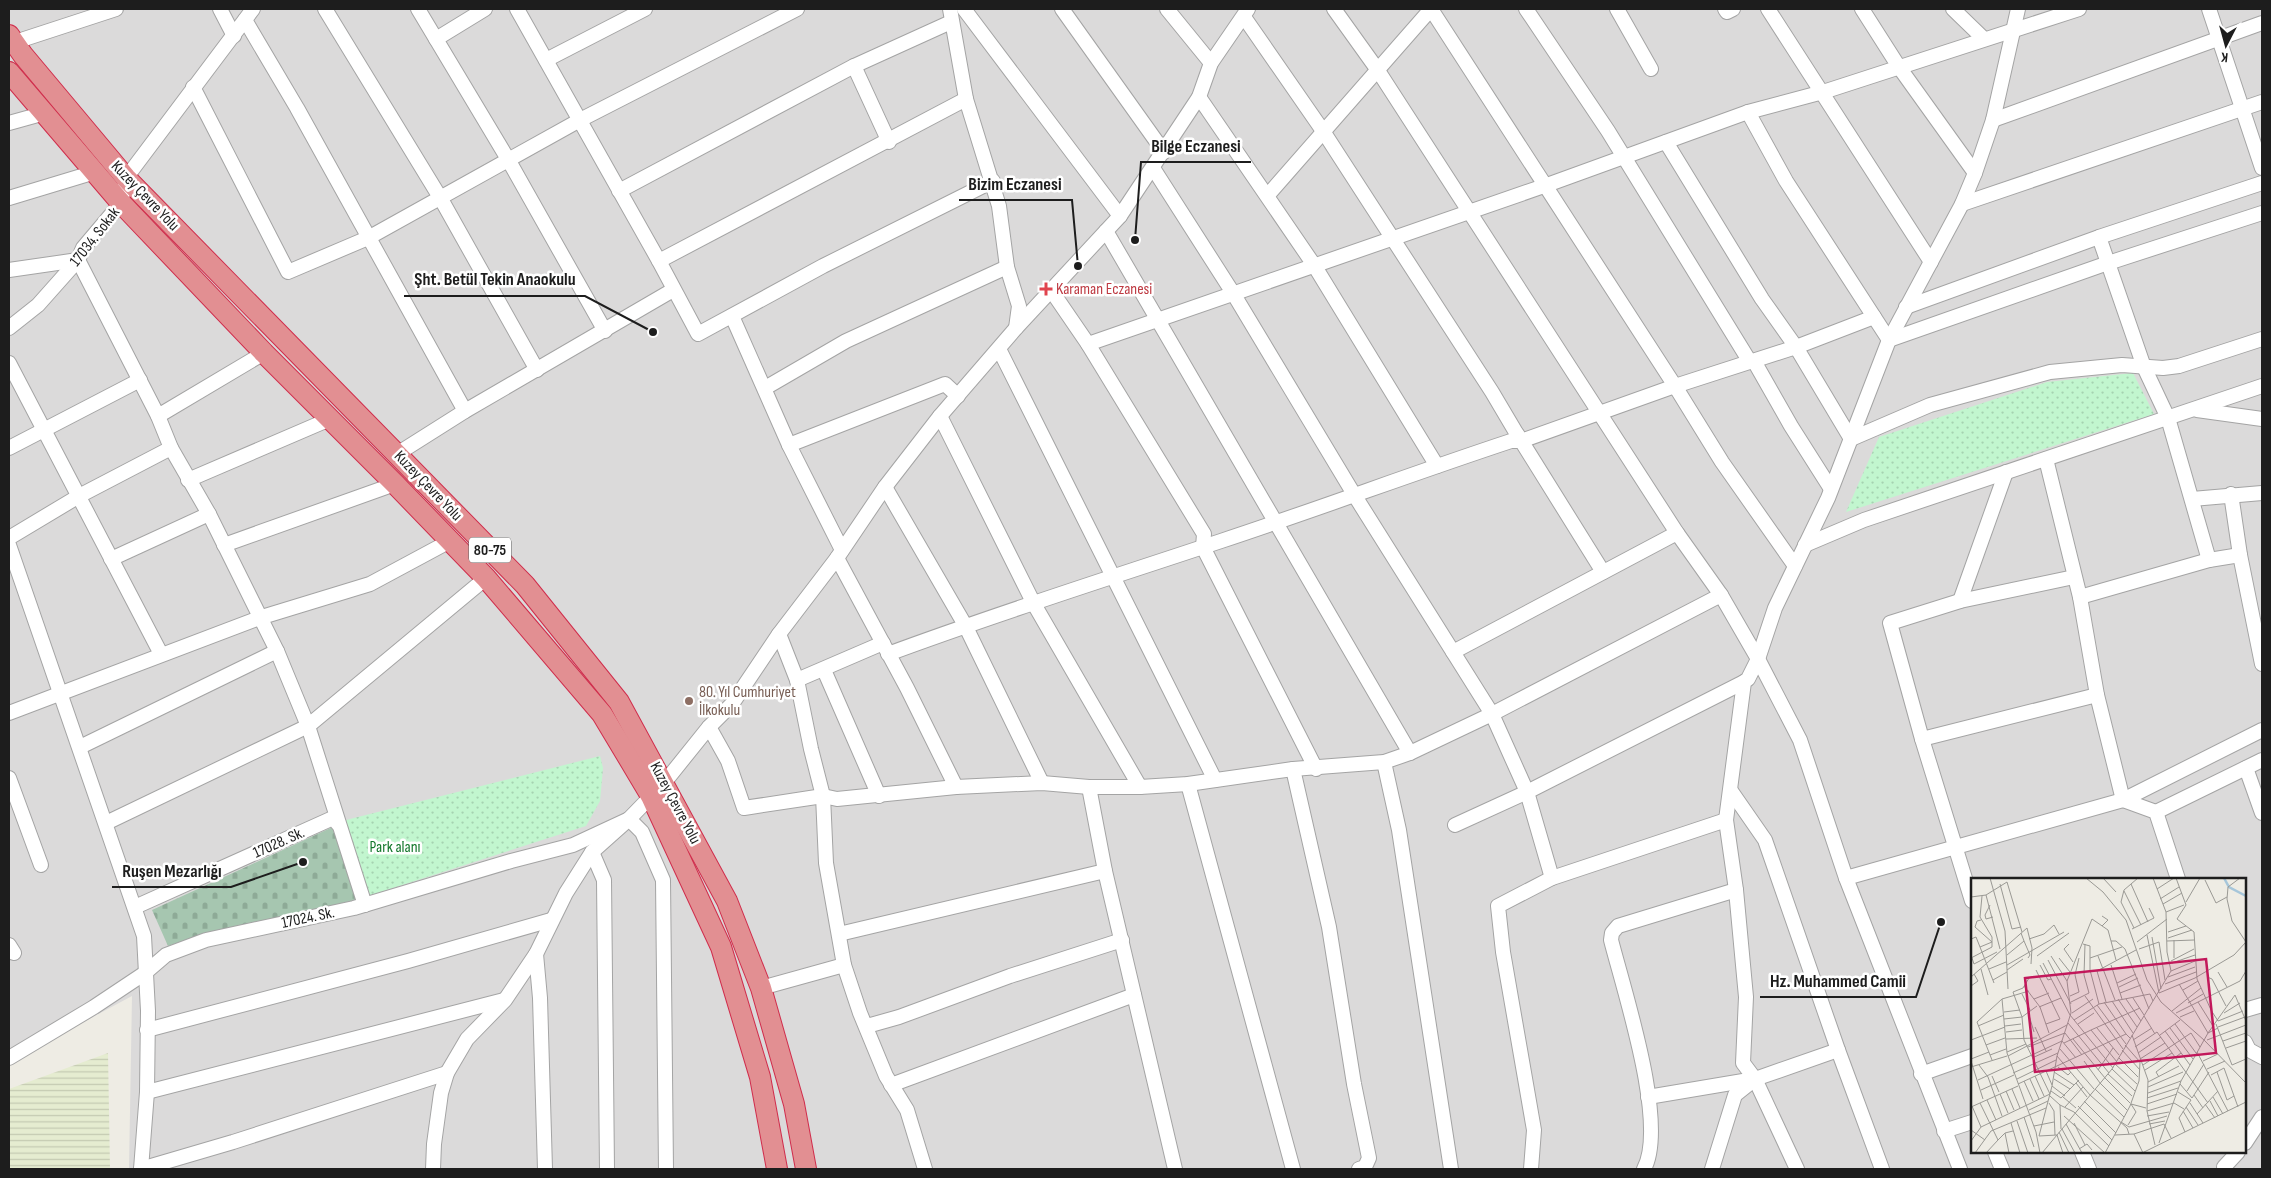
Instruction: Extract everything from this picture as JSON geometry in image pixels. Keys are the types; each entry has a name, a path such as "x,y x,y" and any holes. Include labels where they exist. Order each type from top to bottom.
{"highway":[{"name":"Kuzey Çevre Yolu","path":"12,39 23,55 126,178 524,586 620,702 658,790 721,947 760,1077 777,1169"},
{"name":"Kuzey Çevre Yolu","path":"9,72 121,203 264,353 486,578 602,714 658,790 727,901 761,988 794,1104 806,1169"}],"street":[{"path":"12,39 116,9"},
{"path":"220,9 234,36"},
{"path":"325,9 441,199 537,370"},
{"path":"418,9 509,161 605,331"},
{"path":"436,40 484,9"},
{"path":"517,9 659,260 673,290 698,334 823,266 993,181"},
{"path":"546,60 644,9"},
{"path":"193,87 288,272 368,238 580,120 797,9"},
{"path":"964,9 1120,216"},
{"path":"1062,9 1164,152"},
{"path":"1167,9 1211,63"},
{"path":"1334,9 1377,69 1677,533 1721,595 1758,659 1800,740 1846,878 1921,1074 1960,1169"},
{"path":"1268,195 1431,9 1544,186 1676,386 1722,462 1795,566"},
{"path":"1526,9 1624,157 1645,194 1831,489"},
{"path":"1617,9 1651,69"},
{"path":"1725,9 1727,12 1733,9"},
{"path":"1768,9 1932,262"},
{"path":"1862,9 1899,67 1975,173"},
{"path":"1954,9 1984,39"},
{"path":"1455,824 1527,792 1748,679 1758,659 1775,608 1831,489 1889,340 1962,204 1975,173 1993,120 2018,9"},
{"path":"1088,344 1544,186 1748,112 1823,92 2079,9"},
{"path":"2208,9 2220,38 2262,168"},
{"path":"431,1169 441,1094 447,1072 468,1039 505,1000 536,954 551,920 592,852 658,790 709,727 732,704 779,634 840,554 885,487 940,416 1050,290 1120,216 1200,97 1211,63 1246,13 1392,238 1603,572"},
{"path":"249,14 297,108 464,411"},
{"name":"17034. Sokak","path":"9,328 38,305 78,260 83,248 121,203 126,178 249,14"},
{"path":"619,191 950,16 966,99 993,181 999,206 1007,267 1019,306 1016,328"},
{"path":"1993,120 2262,23"},
{"path":"854,66 888,142"},
{"path":"1200,97 1314,265 1437,466"},
{"path":"659,260 888,142 966,99"},
{"path":"1962,204 2262,102"},
{"path":"1748,112 1786,181 1889,340"},
{"path":"9,123 44,113"},
{"path":"1666,142 1762,299 1796,347 1851,439"},
{"path":"1153,168 1233,293 1356,496 1492,714 1527,792 1552,878"},
{"path":"9,198 95,172"},
{"path":"1906,307 2099,237 2262,183"},
{"path":"1889,340 2108,263 2262,213"},
{"path":"1106,231 1156,320 1277,522 1410,752"},
{"path":"2099,237 2144,367 2168,418 2209,560"},
{"path":"9,270 78,260 158,416 171,448 209,514 262,617 308,726 365,904"},
{"path":"765,388 846,341 1007,267"},
{"path":"397,454 464,411 673,290"},
{"path":"1050,290 1088,344 1204,534 1203,547 1316,769"},
{"path":"732,316 765,388 788,445 886,648 956,787"},
{"path":"797,680 886,648 1034,604 1356,496 1511,441 1521,441 1676,386 1796,347 1874,317"},
{"path":"1851,439 1930,406 2050,372 2122,365 2144,367 2179,366 2262,339"},
{"path":"999,349 1215,780"},
{"path":"158,416 264,353"},
{"path":"9,363 161,654"},
{"path":"9,448 140,380"},
{"path":"788,445 945,384 958,396"},
{"path":"1805,545 1864,520 2262,386"},
{"path":"2194,409 2262,420"},
{"path":"940,416 1034,604 1140,787"},
{"path":"188,480 330,419"},
{"path":"9,538 79,496 171,448"},
{"path":"2046,459 2080,597 2097,695 2123,800"},
{"path":"1960,601 2006,472"},
{"path":"224,545 395,484"},
{"path":"885,487 965,625 1042,783"},
{"path":"2192,500 2230,494 2262,493"},
{"path":"2230,494 2262,664"},
{"path":"111,559 209,514"},
{"path":"1453,652 1677,533"},
{"path":"9,713 262,617 370,584 450,541"},
{"path":"9,545 144,936 148,1011 147,1092 141,1169 233,1142 447,1072"},
{"path":"2080,597 2209,560 2240,555"},
{"path":"1971,897 1922,739 1890,622 1960,601 2074,577"},
{"path":"106,823 308,726 486,578"},
{"path":"709,727 728,761 744,808 823,796 837,799 956,787 1042,783 1089,787 1140,787 1188,784 1293,769 1316,769 1384,762 1492,714 1721,595"},
{"path":"779,634 797,680 823,796 826,863 844,965 891,1085 907,1110 925,1169"},
{"path":"80,747 277,651"},
{"path":"824,670 879,796"},
{"path":"1744,682 1726,820 1736,890 1746,998 1743,1063 1755,1079 1796,1169"},
{"path":"1922,739 2097,695"},
{"path":"1846,878 2123,800 2262,730"},
{"path":"2123,800 2156,812 2262,760"},
{"path":"1384,762 1399,830 1451,1169"},
{"path":"2246,768 2262,813"},
{"path":"1293,769 1329,927 1354,1084 1369,1158 1364,1167 1358,1169"},
{"path":"9,778 42,865"},
{"path":"1188,784 1293,1169"},
{"path":"1089,787 1105,871 1175,1169"},
{"path":"1731,791 1764,840 1882,1169"},
{"path":"2156,812 2178,878"},
{"name":"17028. Sk.","path":"135,908 334,818 338,824"},
{"path":"629,819 642,832 663,880 666,1169"},
{"name":"17024. Sk.","path":"9,1058 94,1007 145,973 166,955 206,940 365,904 573,844 629,819"},
{"path":"1531,1169 1534,1130 1503,952 1498,906 1552,878 1726,820"},
{"path":"592,852 604,880 607,1169"},
{"path":"839,934 1105,871"},
{"path":"1644,1169 1648,1162 1651,1116 1645,1073 1611,940 1612,933 1618,926 1736,890"},
{"path":"147,1030 399,964 551,920"},
{"path":"867,1026 899,1017 1010,976 1122,940"},
{"path":"536,954 540,998 545,1169"},
{"path":"761,988 844,965"},
{"path":"891,1085 1134,995"},
{"path":"147,1092 505,1000"},
{"path":"2246,1010 2262,1005"},
{"path":"2246,1044 2249,1050 2262,1056"},
{"path":"1648,1097 1755,1079 1838,1050"},
{"path":"1921,1074 1971,1056"},
{"path":"1712,1169 1735,1095 1755,1079"},
{"path":"2246,1141 2262,1117"},
{"path":"1944,1131 1971,1122"},
{"path":"1995,1153 2002,1169"},
{"path":"2082,1153 2089,1169"},
{"path":"2224,1167 2237,1153"}],"shaded area":[{"path":"9,9 2262,9 2262,1169 129,1169 132,996 9,1062"}],"green space":[{"path":"2133,373 2154,414 1846,512 1879,437 2047,382"},
{"name":"Park alanı","path":"600,756 603,768 600,801 586,826 368,896 346,820"},
{"path":"337,825 359,899 274,920 200,935 168,946 152,910"},
{"path":"108,1053 110,1169 9,1169 9,1089"}],"place":[{"name":"Bilge Eczanesi","path":"1135,240"},
{"name":"Bizim Eczanesi","path":"1078,266"},
{"name":"Karaman Eczanesi","path":"1046,289"},
{"name":"Şht. Betül Tekin Anaokulu","path":"653,332"},
{"name":"80. Yıl Cumhuriyet İlkokulu","path":"689,701"},
{"name":"Ruşen Mezarlığı","path":"303,862"},
{"name":"Hz. Muhammed Camii","path":"1941,922"}]}
